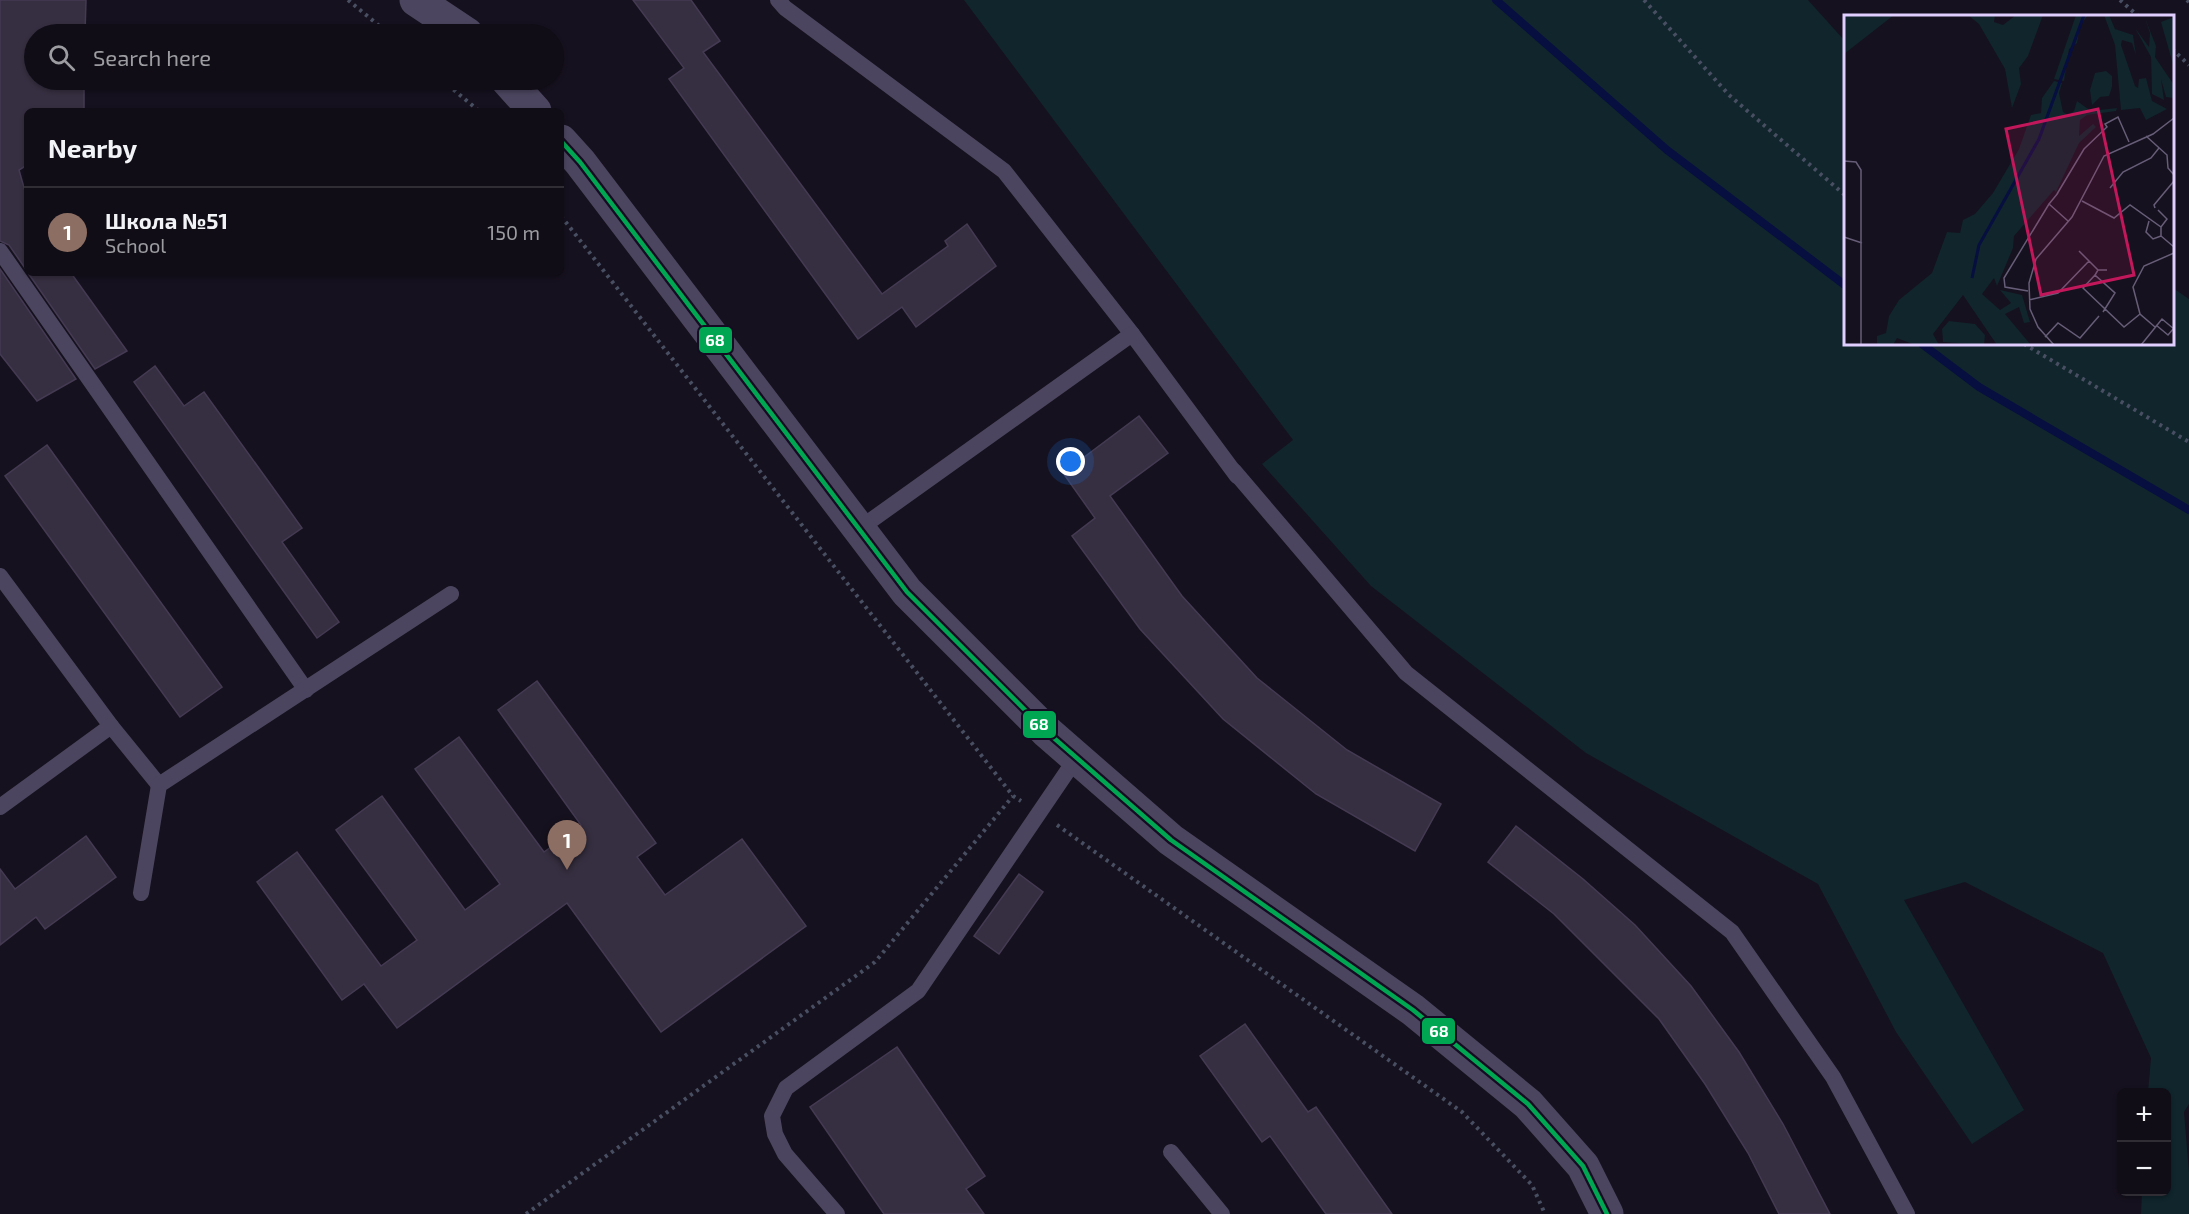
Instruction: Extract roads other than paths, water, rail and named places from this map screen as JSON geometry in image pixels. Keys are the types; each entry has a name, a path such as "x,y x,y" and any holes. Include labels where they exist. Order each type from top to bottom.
{"street":[{"path":"416,0 452,24"},
{"path":"516,90 532,108"},
{"path":"564,144 580,162 907,592 1047,732 1171,840 1413,1010 1528,1104 1583,1166 1607,1214"}],"lane":[{"path":"778,0 794,15 1004,171 1132,334 1236,473 1406,673 1732,932 1833,1077 1906,1214"},
{"path":"0,251 306,690"},
{"path":"859,528 1132,334"},
{"path":"0,576 111,726 159,786"},
{"path":"141,893 159,786 450,594"},
{"path":"0,807 111,726"},
{"path":"837,1214 785,1154 775,1134 772,1116 786,1088 918,992 1077,757"},
{"path":"1171,1152 1222,1214"}],"waterway":[{"path":"1496,0 1667,150 1844,284"},
{"path":"1923,345 1979,387 2189,510"}],"place":[{"name":"Школа №51","path":"567,870"}]}
